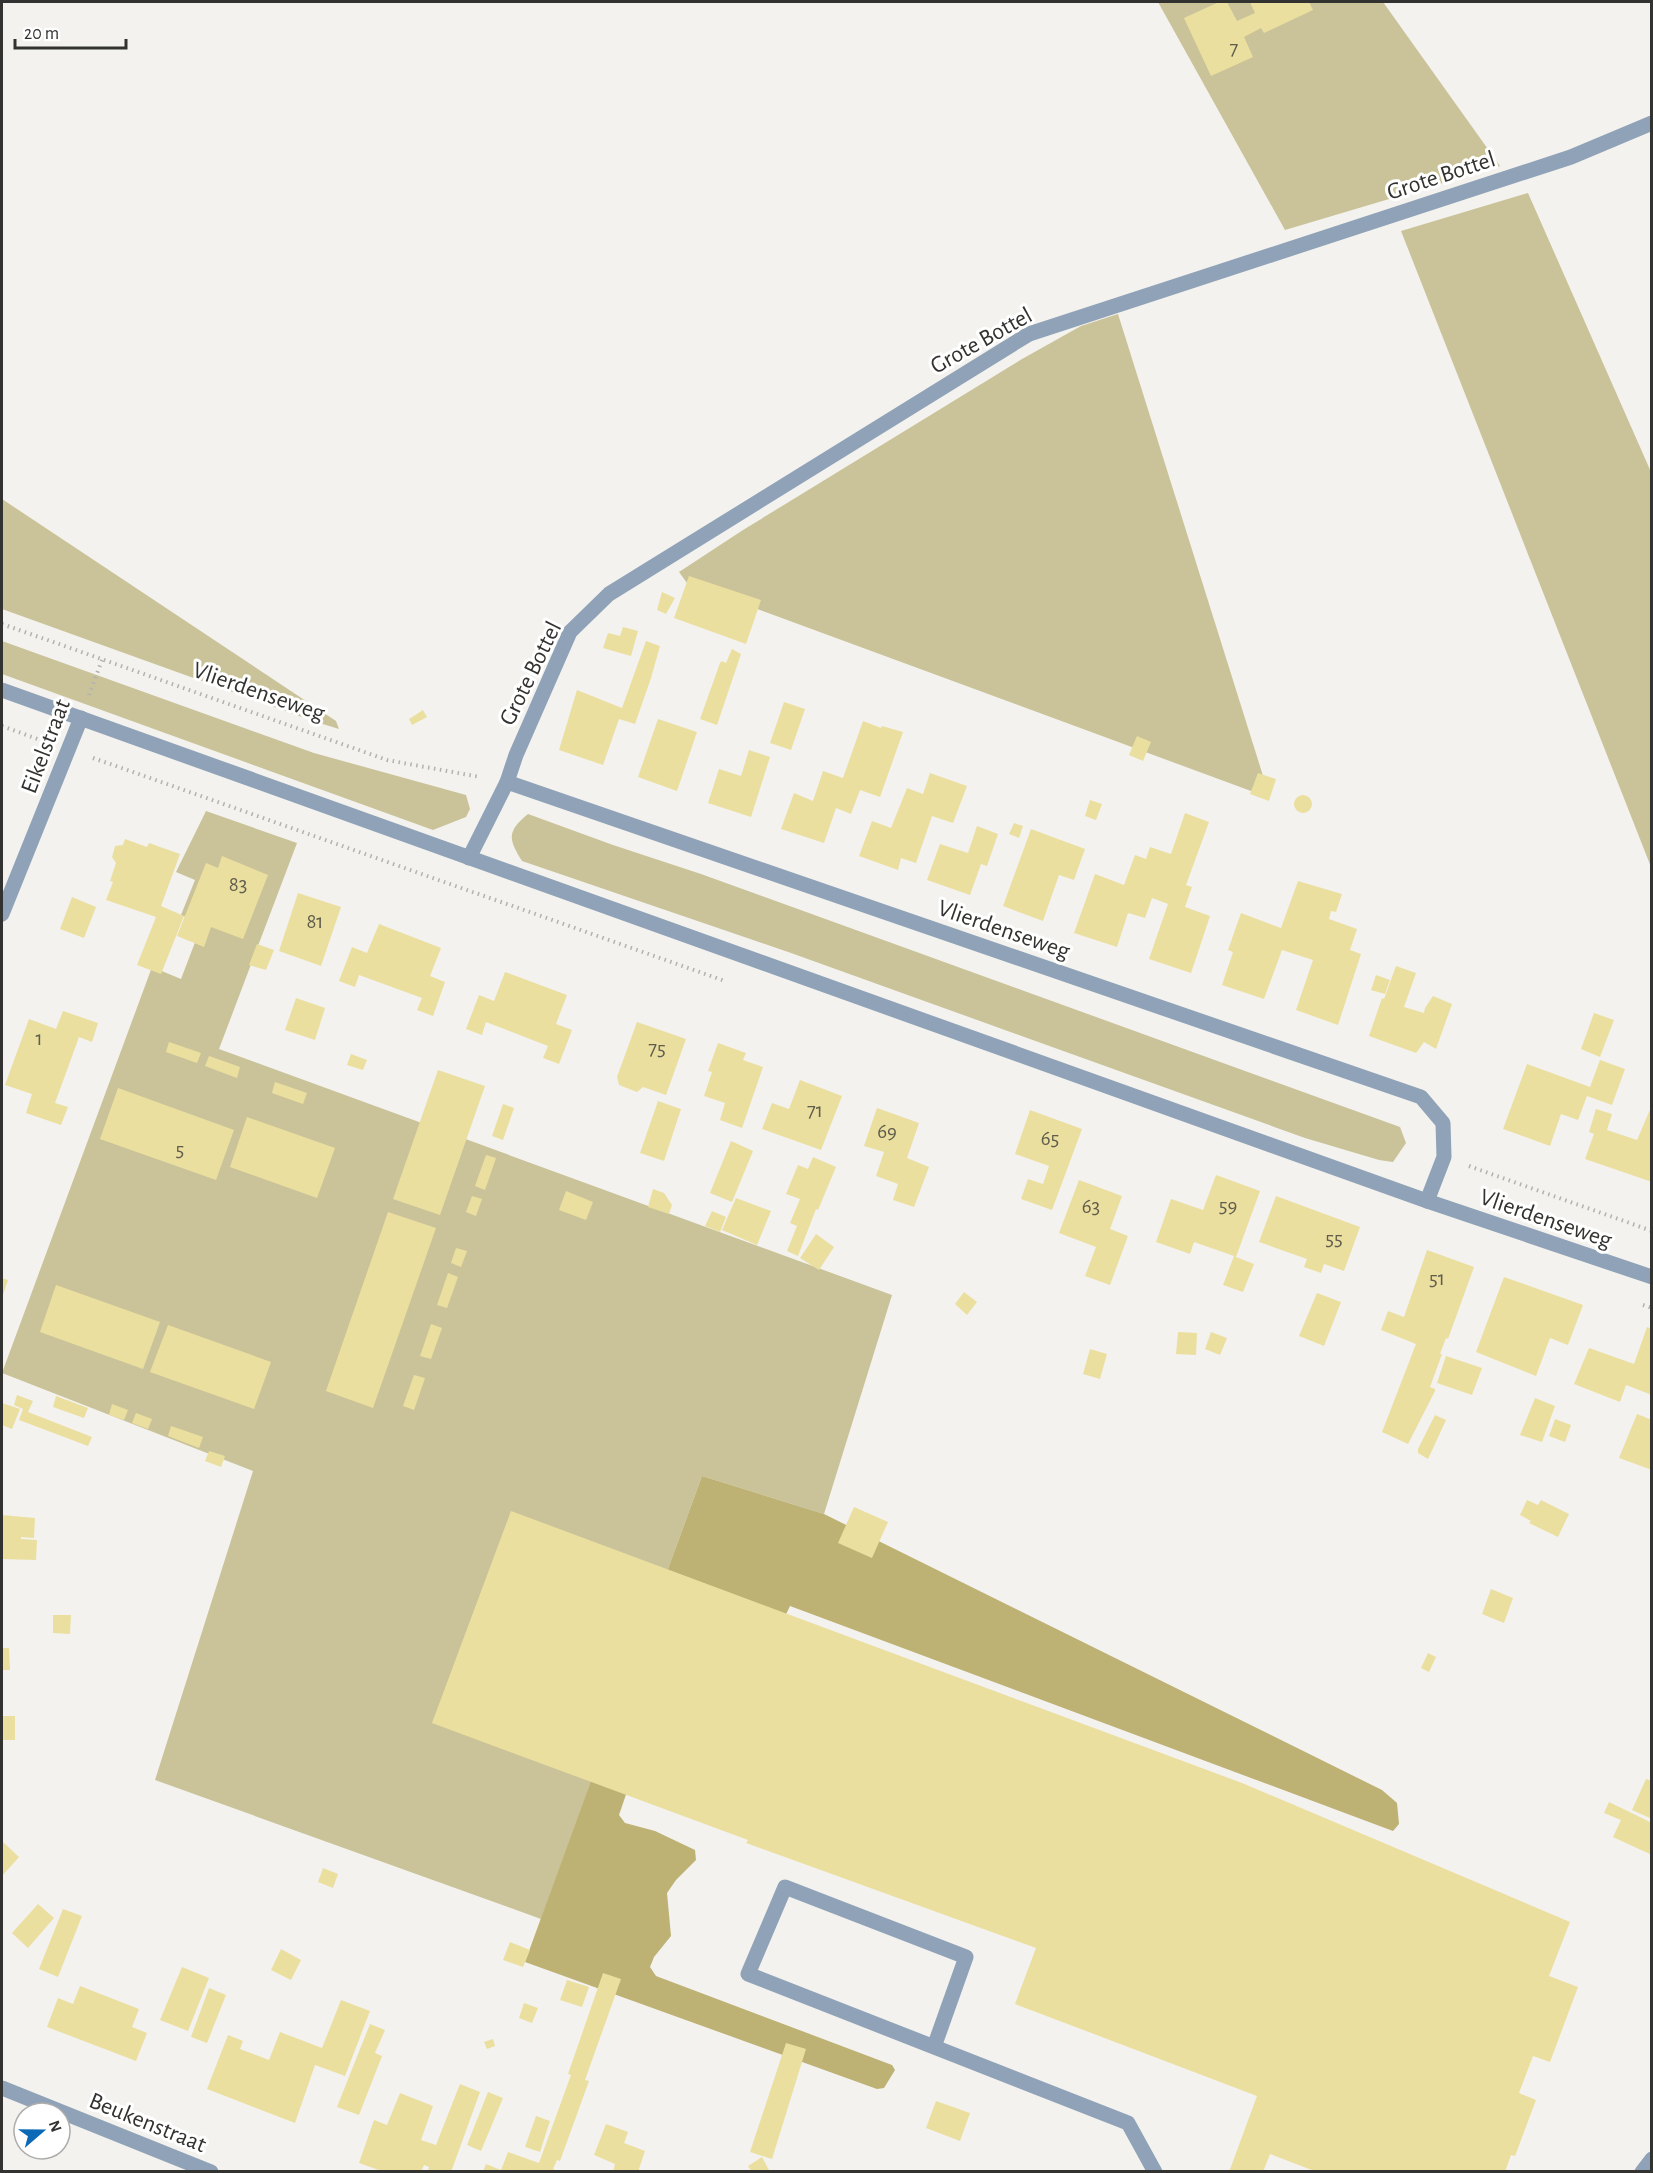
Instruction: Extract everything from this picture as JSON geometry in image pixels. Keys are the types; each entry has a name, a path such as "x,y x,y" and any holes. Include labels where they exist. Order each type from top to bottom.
{"street":[{"name":"Grote Bottel","path":"507,782 516,755 570,633 609,594 1029,334 1571,157 1652,123"},
{"name":"Vlierdenseweg","path":"2,690 1427,1201 1652,1277"},
{"name":"Eikelstraat","path":"2,914 81,718"},
{"path":"469,858 507,782"},
{"name":"Vlierdenseweg","path":"507,782 1421,1097 1443,1123 1444,1157 1427,1201"},
{"path":"934,2047 966,1957 785,1887 748,1974 934,2047 1128,2123 1155,2172"},
{"name":"Beukenstraat","path":"2,2088 211,2172"},
{"path":"1642,2172 1652,2159"}],"path":[{"name":"Vlierdenseweg","path":"2,624 387,760 507,782"},
{"name":"Eikelstraat","path":"81,718 102,660"},
{"name":"Vlierdenseweg","path":"1444,1157 1652,1231"}],"shaded area":[{"path":"1158,2 1383,2 1500,166 1285,230"},
{"path":"1528,193 1651,472 1651,867 1401,231"},
{"path":"1118,314 1270,798 687,583 679,572 743,530 1022,359 1081,326"},
{"path":"2,499 336,721 339,729 2,609"},
{"path":"2,641 314,753 466,795 470,809 466,817 433,830 2,674"},
{"path":"206,811 297,843 219,1049 892,1295 824,1514 702,1476 541,1919 155,1780 253,1471 2,1373 152,967 181,979 202,924 181,915 195,880 176,872"},
{"path":"528,814 701,874 1400,1127 1406,1143 1393,1162 1305,1138 791,953 522,861 514,847 512,836 516,825"},
{"path":"702,1476 824,1514 1382,1790 1397,1803 1399,1824 1393,1831 790,1606 769,1650 673,1657 619,1815 625,1823 655,1831 695,1850 696,1860 676,1880 667,1893 671,1936 654,1957 650,1967 656,1976 892,2065 895,2070 884,2088 877,2089 525,1962"}],"building":[{"path":"1219,2 1227,2 1237,21 1255,13 1250,2 1309,2 1313,10 1264,33 1261,28 1244,37 1253,57 1211,76 1184,18"},
{"path":"689,576 761,600 746,644 674,618"},
{"path":"662,592 675,598 666,614 657,610"},
{"path":"623,627 638,631 631,656 603,648 608,633 620,636"},
{"path":"646,641 660,646 651,678 635,724 619,719 603,765 559,750 577,690 622,708"},
{"path":"732,649 741,654 717,725 700,719 720,663 722,661 726,663"},
{"path":"784,702 805,709 791,750 770,743"},
{"path":"423,710 427,717 412,725 409,719"},
{"path":"658,719 697,732 677,791 638,777"},
{"path":"863,721 881,728 882,726 903,732 880,797 860,790 851,814 836,808 824,843 781,829 794,793 813,801 823,771 843,778"},
{"path":"1137,736 1151,742 1143,761 1129,755"},
{"path":"749,750 770,757 751,817 708,803 719,769 741,776"},
{"path":"930,773 967,786 953,823 932,816 916,863 901,858 898,870 859,856 872,821 891,828 907,788 923,794"},
{"path":"1258,773 1276,779 1269,801 1250,794"},
{"path":"1299,795 1307,795 1312,800 1310,811 1299,813 1294,808 1294,800"},
{"path":"1090,800 1102,804 1096,820 1085,816"},
{"path":"1185,813 1209,822 1186,885 1192,887 1185,907 1210,916 1191,973 1149,959 1168,904 1152,898 1145,918 1128,913 1117,947 1074,933 1095,874 1124,885 1135,855 1146,859 1150,847 1171,854"},
{"path":"1014,823 1023,826 1019,838 1009,834"},
{"path":"977,826 998,834 987,866 981,864 970,895 927,880 940,844 968,853"},
{"path":"1031,829 1085,849 1074,880 1059,875 1043,921 1003,906"},
{"path":"125,839 147,847 149,843 180,854 161,906 184,916 161,974 137,965 156,917 106,900 113,882 110,881 116,863 112,857 115,846 123,845"},
{"path":"222,856 268,875 243,939 211,927 204,947 177,936 206,863 218,868"},
{"path":"1298,881 1342,894 1336,912 1331,911 1329,919 1357,929 1350,950 1361,954 1338,1025 1296,1010 1313,960 1282,950 1264,999 1222,985 1233,952 1228,950 1241,913 1281,928"},
{"path":"298,893 341,907 321,966 279,951"},
{"path":"72,897 96,907 84,938 60,929"},
{"path":"379,924 441,948 430,976 445,982 433,1016 417,1010 422,998 359,975 355,987 339,981 352,947 367,953"},
{"path":"257,944 274,950 266,970 249,965"},
{"path":"1396,966 1416,973 1404,1007 1424,1013 1433,996 1452,1004 1436,1049 1424,1042 1416,1053 1369,1036"},
{"path":"505,972 567,995 556,1024 572,1030 559,1064 543,1058 548,1046 486,1022 482,1035 466,1029 479,995 494,1001"},
{"path":"1376,975 1390,980 1385,994 1371,990"},
{"path":"296,998 325,1008 315,1040 285,1030"},
{"path":"63,1011 98,1023 92,1042 79,1037 55,1103 68,1107 61,1125 26,1113 32,1094 5,1085 29,1019 56,1029"},
{"path":"1594,1013 1614,1020 1600,1057 1581,1049"},
{"path":"637,1022 686,1039 666,1095 643,1087 637,1092 619,1085 617,1077"},
{"path":"169,1042 201,1053 197,1063 166,1052"},
{"path":"718,1043 746,1053 743,1060 763,1067 742,1128 720,1120 725,1103 704,1096 712,1072 708,1071"},
{"path":"351,1054 367,1060 363,1070 347,1065"},
{"path":"209,1056 240,1067 237,1078 205,1066"},
{"path":"1600,1060 1625,1069 1612,1105 1587,1096 1578,1120 1561,1114 1550,1146 1503,1129 1527,1064 1590,1087"},
{"path":"438,1070 485,1086 440,1215 393,1199"},
{"path":"800,1080 842,1096 821,1150 762,1129 772,1103 789,1109"},
{"path":"275,1082 307,1093 303,1104 272,1093"},
{"path":"118,1088 234,1130 216,1180 100,1139"},
{"path":"658,1101 681,1109 664,1161 640,1153"},
{"path":"503,1104 514,1108 503,1140 492,1136"},
{"path":"1652,1105 1652,1182 1585,1159 1594,1134 1589,1132 1596,1109 1612,1114 1607,1130 1637,1140"},
{"path":"877,1108 919,1123 907,1158 929,1167 914,1207 893,1200 898,1184 876,1176 884,1152 864,1146"},
{"path":"1030,1110 1082,1129 1052,1210 1021,1199 1028,1179 1043,1184 1049,1166 1015,1154"},
{"path":"247,1117 335,1148 317,1198 230,1167"},
{"path":"731,1141 753,1151 732,1202 710,1193"},
{"path":"486,1155 496,1158 485,1190 475,1186"},
{"path":"813,1157 836,1167 818,1210 816,1209 798,1256 787,1251 797,1226 790,1223 800,1199 786,1194 798,1165 808,1169"},
{"path":"1216,1175 1260,1191 1236,1257 1254,1264 1243,1292 1223,1285 1234,1256 1194,1242 1190,1254 1156,1242 1171,1199 1203,1210"},
{"path":"1079,1180 1122,1196 1110,1229 1128,1236 1110,1285 1085,1276 1096,1247 1059,1233"},
{"path":"653,1189 664,1193 672,1205 669,1214 648,1207"},
{"path":"566,1191 593,1202 586,1220 559,1210"},
{"path":"472,1196 482,1199 476,1216 466,1212"},
{"path":"1276,1196 1360,1227 1344,1271 1324,1264 1321,1273 1304,1267 1307,1259 1259,1242"},
{"path":"736,1198 771,1211 757,1245 722,1230"},
{"path":"712,1211 726,1217 720,1232 705,1226"},
{"path":"388,1212 436,1228 373,1408 326,1391"},
{"path":"816,1234 834,1247 819,1270 800,1258"},
{"path":"456,1248 467,1251 461,1267 451,1263"},
{"path":"1427,1250 1474,1267 1448,1339 1446,1338 1440,1354 1442,1354 1430,1387 1435,1391 1408,1444 1382,1432 1416,1344 1381,1330 1388,1311 1404,1317"},
{"path":"448,1273 458,1277 447,1308 437,1305"},
{"path":"1504,1277 1583,1305 1568,1345 1550,1338 1536,1376 1476,1352"},
{"path":"2,1278 8,1280 2,1298"},
{"path":"56,1285 160,1322 143,1369 40,1332"},
{"path":"964,1292 977,1302 967,1315 955,1304"},
{"path":"1317,1293 1341,1302 1324,1346 1299,1336"},
{"path":"431,1324 442,1328 431,1359 420,1356"},
{"path":"168,1325 271,1362 254,1409 150,1372"},
{"path":"1647,1327 1652,1329 1652,1395 1626,1385 1620,1402 1574,1384 1589,1348 1634,1364"},
{"path":"1178,1332 1197,1333 1196,1355 1176,1354"},
{"path":"1211,1332 1227,1338 1220,1355 1205,1349"},
{"path":"1090,1349 1107,1354 1100,1379 1083,1374"},
{"path":"1446,1356 1482,1368 1472,1395 1437,1383"},
{"path":"414,1375 425,1378 414,1410 403,1406"},
{"path":"17,1395 33,1401 28,1412 92,1437 88,1446 19,1420 23,1409 14,1405"},
{"path":"56,1396 88,1408 84,1418 53,1407"},
{"path":"1535,1398 1555,1406 1542,1442 1520,1435"},
{"path":"2,1403 20,1409 12,1429 2,1425"},
{"path":"112,1404 128,1410 124,1420 109,1415"},
{"path":"136,1413 152,1419 148,1429 132,1423"},
{"path":"1637,1414 1652,1420 1652,1470 1619,1458"},
{"path":"1435,1415 1446,1420 1428,1459 1418,1453 1418,1449"},
{"path":"1555,1419 1571,1425 1565,1442 1549,1436"},
{"path":"171,1426 203,1437 199,1448 168,1436"},
{"path":"209,1451 225,1456 221,1467 205,1461"},
{"path":"1527,1500 1538,1505 1541,1500 1569,1514 1558,1537 1529,1523 1531,1521 1520,1515"},
{"path":"854,1507 888,1522 872,1558 838,1543"},
{"path":"511,1511 1242,1783 1570,1922 1549,1976 1578,1987 1550,2062 1533,2056 1519,2093 1536,2100 1515,2156 1511,2155 1505,2172 1317,2172 1270,2154 1263,2172 1229,2172 1257,2096 1015,2004 1036,1948 746,1843 748,1840 432,1723"},
{"path":"2,1515 35,1518 34,1538 21,1537 21,1539 37,1540 36,1560 2,1559"},
{"path":"1491,1589 1513,1598 1504,1623 1482,1614"},
{"path":"53,1615 71,1615 70,1634 53,1633"},
{"path":"2,1648 9,1648 10,1670 2,1670"},
{"path":"1428,1653 1436,1657 1429,1672 1421,1668"},
{"path":"2,1716 15,1716 15,1740 2,1740"},
{"path":"1646,1779 1652,1781 1652,1819 1632,1810"},
{"path":"1609,1802 1652,1823 1652,1855 1613,1837 1621,1820 1604,1813"},
{"path":"2,1841 19,1857 2,1876"},
{"path":"323,1868 338,1874 333,1888 318,1882"},
{"path":"38,1904 54,1918 28,1948 12,1933"},
{"path":"63,1909 82,1916 58,1977 39,1969"},
{"path":"510,1942 530,1950 523,1967 503,1960"},
{"path":"281,1949 301,1960 291,1980 271,1970"},
{"path":"182,1967 209,1978 188,2031 160,2020"},
{"path":"603,1973 621,1979 585,2080 589,2081 560,2161 557,2160 553,2169 560,2172 483,2172 486,2164 501,2170 508,2152 539,2163 571,2075 568,2074"},
{"path":"567,1980 589,1987 582,2007 560,2000"},
{"path":"80,1986 139,2009 132,2027 147,2033 136,2061 47,2027 58,1998 73,2004"},
{"path":"209,1988 226,1995 207,2043 191,2037"},
{"path":"341,2000 370,2011 345,2076 315,2065 295,2123 207,2089 228,2035 243,2041 240,2049 269,2060 280,2032 322,2048"},
{"path":"524,2003 538,2008 532,2023 519,2018"},
{"path":"370,2024 385,2030 375,2053 382,2056 359,2115 337,2107"},
{"path":"493,2039 495,2046 487,2049 484,2042"},
{"path":"786,2043 806,2049 772,2159 750,2152"},
{"path":"460,2084 480,2092 451,2172 428,2172 429,2167 424,2165 421,2172 384,2172 359,2163 374,2120 387,2125 400,2093 433,2106 421,2140 436,2145"},
{"path":"488,2092 503,2098 481,2151 467,2145"},
{"path":"936,2101 970,2113 960,2141 926,2128"},
{"path":"536,2116 550,2121 540,2152 525,2147"},
{"path":"606,2124 628,2132 624,2143 645,2151 638,2172 613,2172 615,2164 594,2155"},
{"path":"762,2157 770,2172 752,2172 748,2166"}]}
